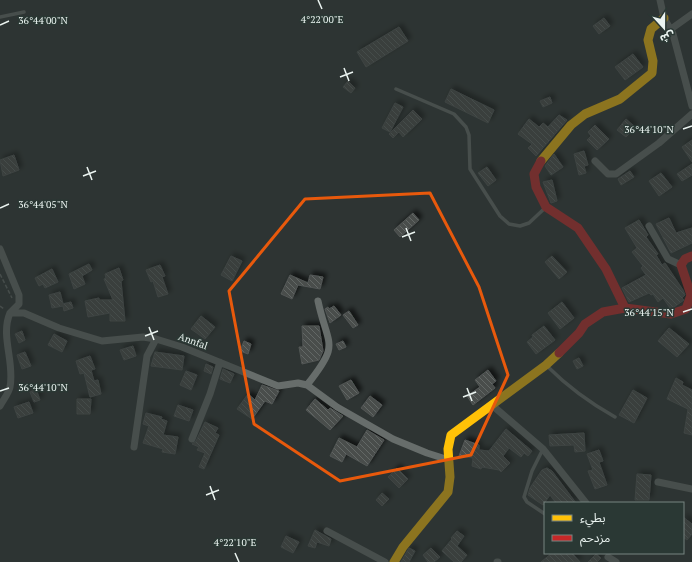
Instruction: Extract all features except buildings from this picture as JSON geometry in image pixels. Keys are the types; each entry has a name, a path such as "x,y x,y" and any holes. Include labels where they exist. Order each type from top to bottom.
{"street":[{"path":"660,0 664,18 671,29 692,106"},
{"path":"671,29 692,14"},
{"path":"626,308 606,270 578,228 546,207 536,187 534,174 538,164 571,125 585,114 620,99 652,73 653,61 648,40 651,29 664,18"},
{"path":"595,161 608,174 616,174 659,143 692,114"},
{"path":"394,562 400,549 415,531 427,521 447,494 451,472 447,451 451,435 493,406 546,365 594,316 603,312 626,308 671,314 686,309 689,304 690,295 681,265 668,259 649,226"},
{"path":"0,249 19,295 19,304 3,321 2,333 10,374 10,387 0,406"},
{"path":"681,265 686,259 692,256"},
{"path":"318,301 330,343 328,356 307,385 337,407 393,439 448,460"},
{"name":"Annfal","path":"10,313 24,313 59,328 102,341 143,337 156,339 182,347 278,386 298,383 307,385"},
{"path":"134,447 147,356 156,339"},
{"path":"192,439 210,394 220,362"},
{"path":"493,406 543,449 585,502"},
{"path":"658,482 692,489"},
{"path":"327,531 385,562"},
{"path":"608,557 616,562"}],"lane":[{"path":"0,17 24,12"},
{"path":"396,90 454,114 466,127 470,135 470,169 500,216 509,224 520,226 529,223 546,207"},
{"path":"546,365 564,382 599,408 615,417"},
{"path":"543,449 530,476 524,496 527,502 544,513"}],"path":[{"path":"0,274 12,298"}],"highlighted area":[{"path":"430,193 479,287 508,375 471,455 340,481 254,424 229,291 305,199"}],"traffic: slow":[{"path":"541,161 571,125 585,114 620,99 652,73 653,61 648,40 651,29 664,18"},
{"path":"394,562 403,547 448,492 450,477 448,449 451,435 546,365 559,353"}],"traffic: jam":[{"path":"541,161 534,174 536,187 546,207 578,228 606,269 625,308"},
{"path":"559,353 579,333 585,324 603,312 625,308 671,314 686,309 691,295 681,265 685,259 692,256"}]}
